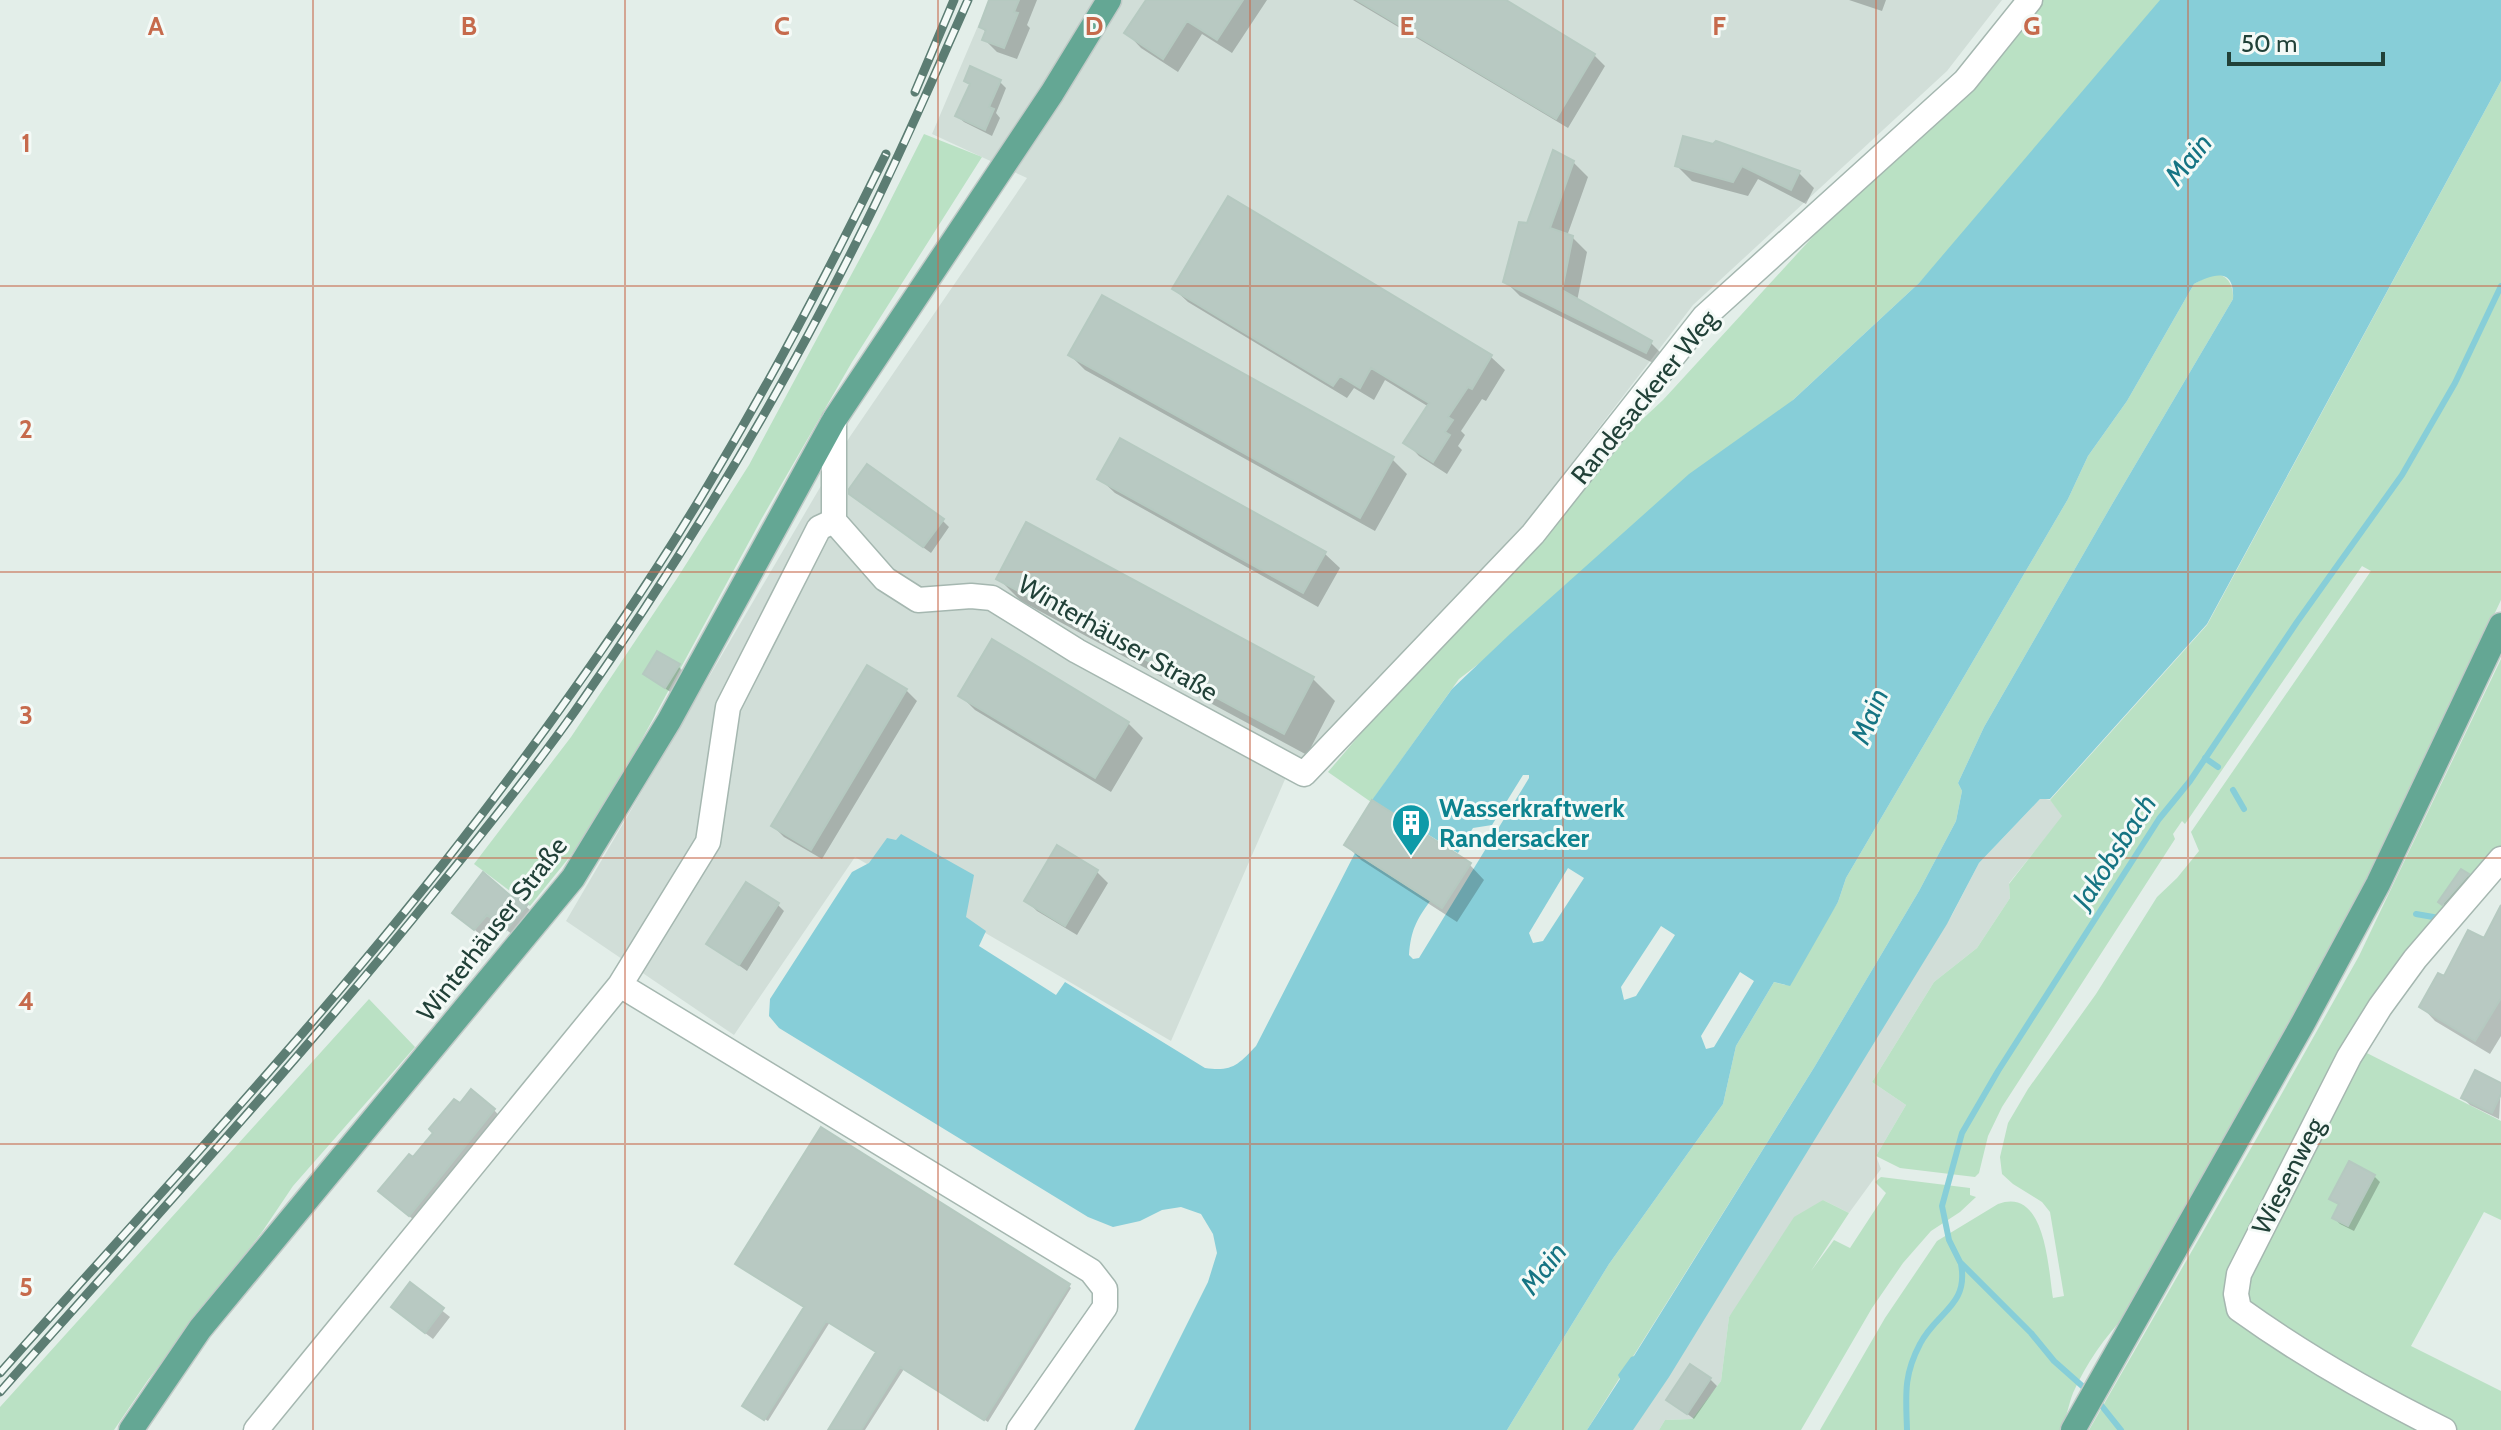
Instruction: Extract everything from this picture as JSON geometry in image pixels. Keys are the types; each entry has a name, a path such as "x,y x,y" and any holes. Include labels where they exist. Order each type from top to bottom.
{"main road":[{"name":"Winterhäuser Straße","path":"131,1430 200,1329 573,878 669,721 834,420 1052,93 1109,0"},
{"path":"2079,1419 2378,884 2501,625"}],"street":[{"name":"Randesackerer Weg","path":"1304,774 1533,534 1704,317 1965,81 2030,0"},
{"path":"256,1430 620,985 708,842 728,707 819,528 834,521 834,420"},
{"name":"Winterhäuser Straße","path":"834,521 885,579 918,600 971,596 992,598 1077,651 1304,774"},
{"name":"Wiesenweg","path":"2444,1430 2370,1392 2239,1309 2236,1294 2239,1274 2349,1057 2380,1007 2501,859"},
{"path":"620,985 1091,1271 1105,1289 1105,1307 1019,1430"}],"shaded area":[{"path":"989,0 2002,0 1947,71 1693,305 1525,524 1286,777 1171,1041 855,857 734,1035 566,921 849,438 1027,178 932,134"},
{"path":"2041,798 2050,800 2063,816 2009,883 2010,898 1977,948 1934,982 1872,1082 1906,1105 1876,1156 1881,1169 1849,1213 1823,1200 1729,1317 1721,1381 1692,1419 1665,1420 1659,1430 1626,1430 1952,915 1979,863"}],"green space":[{"path":"2039,0 2177,0 1919,283 1794,399 1690,515 1580,586 1459,679 1371,802 1328,772 1574,483 1663,400 1819,230 1900,155"},
{"path":"2501,81 2501,600 2326,963 2128,1313 2104,1341 2084,1372 2060,1430 1820,1430 1885,1318 1937,1241 1998,1204 2014,1202 2026,1207 2035,1218 2042,1233 2053,1298 2064,1296 2050,1212 2042,1202 2002,1174 2000,1157 2008,1123 2028,1089 2096,994 2157,897 2199,851 2191,832 2371,571 2362,566 2185,824 2182,821 2173,834 2175,839 2002,1107 1988,1136 1979,1173 1975,1177 1900,1168 1876,1156 1906,1105 1872,1082 1934,982 1977,948 2010,898 2009,884 2062,816 2050,800 2207,625"},
{"path":"924,134 982,157 852,362 762,518 634,754 576,849 530,906 474,864 571,737 749,465"},
{"path":"2212,274 2228,281 2233,299 1984,727 1958,783 1962,791 1956,821 1919,891 1815,1066 1587,1430 1507,1430 1609,1264 1723,1104 1736,1046 1774,982 1785,985 1838,902 1846,878 2068,499 2088,456 2127,401 2194,284"},
{"path":"2501,659 2501,859 2355,1047 2501,1121 2501,1220 2484,1212 2411,1346 2501,1391 2501,1430 2089,1430 2359,956"},
{"path":"369,999 415,1047 293,1186 114,1430 0,1430 0,1407"},
{"path":"1881,1177 1970,1188 1970,1195 1976,1197 1931,1231 1903,1263 1872,1308 1801,1430 1659,1430 1665,1420 1692,1419 1721,1381 1729,1317 1794,1217 1823,1200 1849,1213 1811,1271 1834,1240 1850,1248 1886,1193 1875,1182"}],"water":[{"name":"Main","path":"2160,0 2501,0 2501,81 2207,624 2050,799 2040,799 1979,863 1947,924 1669,1377 1633,1430 1587,1430 1620,1379 1618,1375 1634,1356 1815,1066 1919,891 1956,821 1962,791 1958,783 1984,727 2233,299 2233,289 2227,278 2215,276 2194,284 2127,401 2088,456 2068,499 1846,878 1838,902 1790,986 1774,982 1736,1046 1723,1104 1609,1264 1507,1430 1134,1430 1208,1282 1217,1253 1213,1234 1201,1214 1181,1207 1162,1210 1140,1221 1113,1227 1088,1217 779,1028 769,1016 770,999 852,872 869,863 887,838 896,840 901,834 974,875 966,917 986,931 979,946 1056,995 1065,982 1205,1068 1234,1066 1256,1046 1355,853 1430,901 1411,939 1409,955 1413,959 1419,958 1529,778 1529,775 1523,775 1492,825 1473,828 1458,853 1372,800 1452,689 1689,474 1793,400 1919,283","holes":["1568,868 1584,878 1543,941 1533,943 1529,933","1661,926 1675,935 1636,996 1624,1000 1621,987","1740,972 1754,981 1714,1047 1706,1049 1701,1036"]}],"building":[{"path":"989,0 1019,0 1014,12 1018,13 1004,48 982,40 986,30 979,27"},
{"path":"1146,0 1243,0 1217,40 1187,21 1163,59 1124,33"},
{"path":"1357,0 1506,0 1595,54 1556,119"},
{"path":"970,66 1001,80 989,107 994,109 985,130 955,116 970,84 964,81"},
{"path":"1683,136 1713,144 1716,141 1800,171 1791,190 1742,166 1733,182 1675,166"},
{"path":"1553,150 1574,161 1550,228 1573,236 1562,290 1652,341 1646,353 1503,282 1519,222 1527,223"},
{"path":"1228,196 1492,355 1472,389 1468,387 1448,417 1453,420 1445,432 1450,435 1433,462 1403,443 1429,403 1371,368 1360,388 1340,376 1333,386 1172,289"},
{"path":"1102,295 1394,457 1360,518 1068,355"},
{"path":"1120,438 1326,552 1303,593 1097,479"},
{"path":"867,464 944,519 923,547 849,494 849,489"},
{"path":"1026,522 1314,677 1284,734 996,579"},
{"path":"992,639 1129,722 1095,778 958,696"},
{"path":"657,651 680,664 665,688 643,674"},
{"path":"867,665 907,689 811,850 771,826"},
{"name":"Wasserkraftwerk Randersacker","path":"1372,800 1471,863 1442,908 1344,845"},
{"path":"1057,845 1098,870 1065,926 1024,901"},
{"path":"2461,869 2469,874 2442,905 2438,902"},
{"path":"483,872 512,897 515,893 528,904 506,930 487,915 474,930 452,913"},
{"path":"746,882 779,903 739,965 706,944"},
{"path":"2501,905 2501,998 2475,1041 2419,1007 2438,973 2444,976 2468,930 2484,938"},
{"path":"2475,1070 2501,1083 2501,1094 2492,1113 2461,1098"},
{"path":"471,1089 495,1109 409,1216 378,1191 409,1154 413,1157 433,1133 429,1129 454,1099 460,1103"},
{"path":"821,1127 1070,1284 984,1420 900,1367 861,1430 828,1430 876,1352 826,1321 764,1420 742,1406 804,1307 735,1264"},
{"path":"2349,1161 2375,1175 2348,1226 2332,1218 2339,1204 2329,1199"},
{"path":"410,1282 444,1308 425,1333 391,1307"},
{"path":"1690,1364 1711,1378 1687,1414 1666,1400"}],"waterway":[{"name":"Jakobsbach","path":"2089,1392 2054,1361 2031,1333 1960,1262 1949,1240 1942,1206 1962,1133 1998,1071 2159,819 2190,781 2297,622 2402,475 2455,383 2501,286"},
{"path":"2205,758 2218,767"},
{"path":"2233,790 2244,809"},
{"path":"2416,914 2439,918"},
{"path":"1907,1430 1907,1386 1911,1366 1927,1333 1956,1299 1962,1278 1961,1264"},
{"name":"Jakobsbach","path":"2097,1400 2121,1430"}],"railway":[{"path":"915,92 954,0"},
{"path":"0,1392 328,1021 488,826 575,711 689,540 793,363 872,211 968,0"},
{"path":"0,1373 367,958 542,734 629,610 710,482 802,320 886,154"}],"place":[{"name":"Wasserkraftwerk Randersacker","path":"1411,857"}]}
